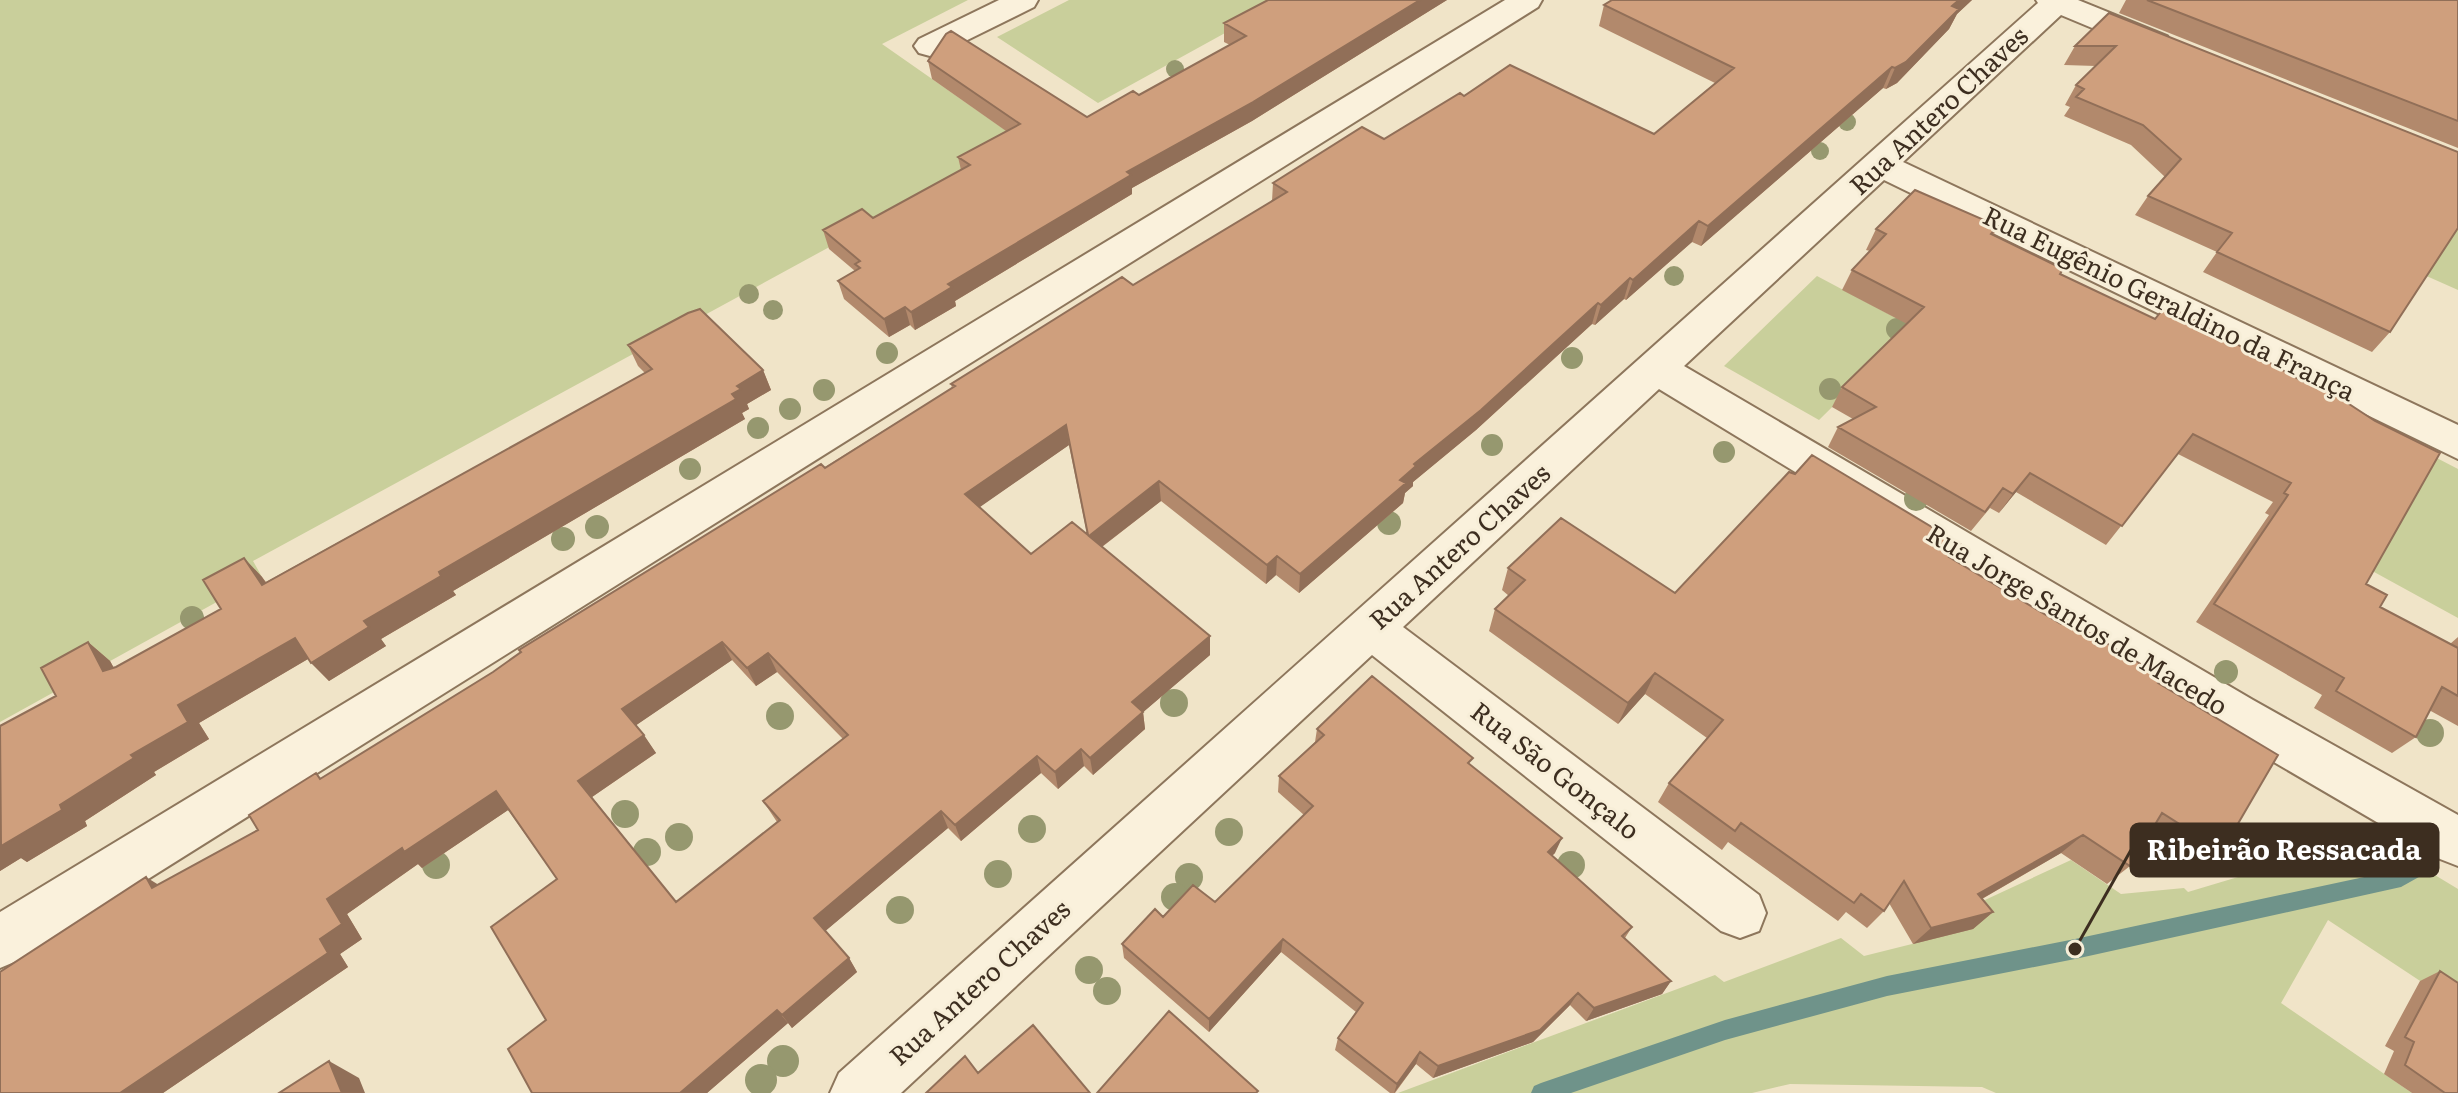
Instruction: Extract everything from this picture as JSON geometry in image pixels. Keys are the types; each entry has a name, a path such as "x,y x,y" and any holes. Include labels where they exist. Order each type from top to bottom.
{"street":[{"path":"930,46 1023,0"},
{"path":"0,942 1527,0"},
{"path":"2056,1 2186,55"},
{"name":"Rua Antero Chaves","path":"859,1093 1657,369 2056,1"},
{"name":"Rua Eugênio Geraldino da França","path":"1880,165 2458,443"},
{"name":"Rua Jorge Santos de Macedo","path":"1657,369 2236,715 2458,842"},
{"name":"Rua São Gonçalo","path":"1371,628 1740,913"}],"green space":[{"path":"0,0 968,0 882,44 1025,144 1013,147 253,561 262,577 0,722"},
{"path":"1069,0 1303,0 1265,11 1098,103 997,37"},
{"path":"2458,221 2458,290 2422,274"},
{"path":"1817,276 1913,327 1819,420 1724,366"},
{"path":"2431,455 2458,469 2458,618 2365,567"},
{"path":"2372,837 2458,889 2458,1006 2328,920 2281,1003 2412,1093 1996,1093 1982,1087 1790,1084 1752,1093 1398,1093 1715,975 1724,982 1841,938 1864,956 1972,929 1959,912 2071,860 2121,894 2184,888 2188,892"}],"building":[{"path":"1268,0 1420,0 1253,102 1127,172 1131,175 948,284 952,287 911,312 905,307 884,319 838,281 860,268 855,264 860,261 823,230 862,209 873,218 970,165 958,157 1020,124 928,61 946,34 951,31 1087,117 1133,91 1139,95 1246,36 1224,23"},
{"path":"1612,0 1959,0 1952,6 1959,9 1906,62 1892,67 1708,226 1699,221 1633,280 1630,278 1601,305 1598,303 1481,410 1414,464 1416,466 1400,480 1406,483 1300,574 1277,556 1267,565 1159,481 1089,536 1210,636 1132,702 1143,712 1090,758 1081,749 1055,772 1037,756 955,825 941,811 814,918 849,958 782,1015 777,1010 680,1093 532,1093 508,1049 546,1020 491,927 557,879 496,791 404,852 402,848 327,899 342,924 320,939 328,953 120,1093 0,1093 0,972 146,877 152,888 258,830 249,815 316,773 320,779 493,672 521,652 519,650 821,464 825,468 955,386 951,384 1122,277 1133,285 1287,192 1273,183 1362,127 1384,139 1460,93 1464,96 1510,65 1654,134 1734,68 1604,5","holes":["1066,425 1088,535 1072,522 1031,554 965,494","722,642 747,668 768,653 848,735 763,801 780,820 676,902 578,781 644,735 622,709"]},
{"path":"2147,0 2458,0 2458,121"},
{"path":"2109,13 2458,152 2458,228 2390,332 2217,252 2232,233 2148,196 2181,159 2143,125 2076,97 2084,89 2076,85 2116,46 2075,46"},
{"path":"1915,190 1998,226 1991,234 2063,269 2060,274 2155,319 2163,309 2170,313 2173,308 2302,381 2326,389 2375,421 2440,453 2366,584 2387,595 2380,607 2458,648 2458,696 2442,687 2416,737 2336,691 2344,678 2214,604 2288,495 2284,493 2291,483 2193,434 2122,526 2030,473 2013,494 2003,488 1985,512 1838,427 1876,407 1842,387 1924,307 1852,270 1886,234 1876,229"},
{"path":"700,309 763,370 737,386 741,389 732,394 736,399 439,572 441,576 364,621 369,627 311,663 295,638 178,705 188,722 131,755 134,758 60,805 62,810 1,846 0,726 56,696 41,668 88,642 103,671 116,667 221,609 203,580 244,558 262,585 652,369 628,345"},
{"path":"1812,455 1960,544 1949,557 2061,624 2065,618 2162,677 2158,683 2278,755 2222,851 2162,813 2130,866 2083,835 1978,894 1993,912 1931,928 1904,881 1884,911 1861,894 1854,903 1741,823 1735,831 1669,783 1723,720 1655,673 1628,703 1495,609 1525,580 1508,568 1561,518 1675,593 1789,472 1795,474"},
{"path":"1372,676 1473,758 1468,763 1562,838 1548,852 1632,927 1622,936 1671,981 1594,1008 1578,993 1540,1030 1438,1066 1420,1052 1397,1084 1338,1038 1363,1003 1283,939 1209,1019 1122,944 1155,909 1163,917 1193,885 1215,902 1313,806 1279,776 1324,735 1317,729"},
{"path":"2440,971 2458,983 2458,1093 2445,1093 2405,1065 2414,1042 2405,1037"},
{"path":"1169,1011 1258,1091 1097,1093"},
{"path":"1033,1025 1090,1093 926,1093 965,1056 978,1073"},
{"path":"329,1061 342,1093 279,1093"}],"waterway":[{"path":"1541,1093 1725,1030 1887,986 2075,949 2401,878 2428,862"}],"place":[{"name":"Ribeirão Ressacada","path":"2075,949"}]}
